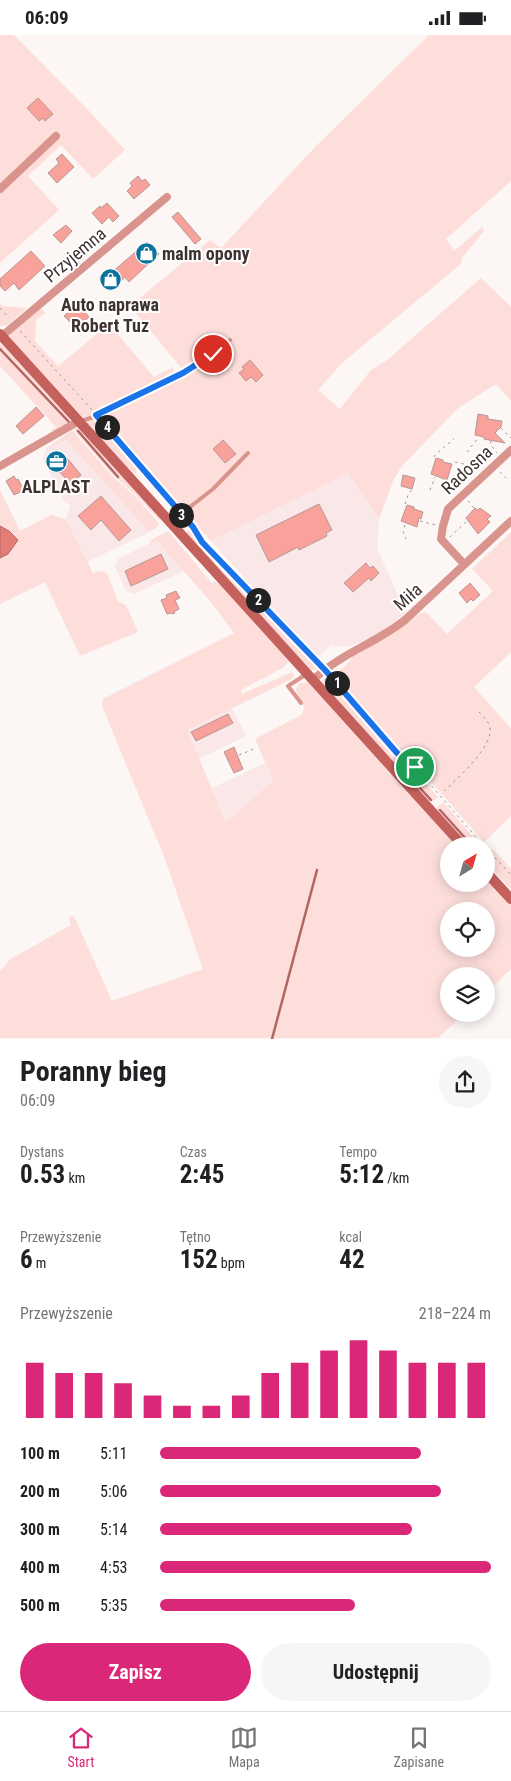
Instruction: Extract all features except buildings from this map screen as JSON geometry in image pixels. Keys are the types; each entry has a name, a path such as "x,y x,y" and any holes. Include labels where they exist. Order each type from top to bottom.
{"main road":[{"path":"1,335 455,837"},
{"path":"495,882 511,899"}],"street":[{"path":"0,189 56,136"},
{"name":"Przyjemna","path":"1,335 16,325 167,197"},
{"path":"0,466 79,421"},
{"name":"Radosna","path":"443,543 441,539 448,509 511,450"},
{"name":"Miła","path":"310,676 325,670 337,661 395,628 511,521"},
{"path":"443,543 464,564"}],"lane":[{"path":"79,421 96,415 183,373 213,354 230,340"},
{"path":"171,523 213,489 248,453"},
{"path":"301,703 288,686 310,676"}],"path":[{"path":"0,308 193,527 202,542 325,670 397,753 415,767 476,837"},
{"path":"501,428 511,438"},
{"path":"467,452 478,438"},
{"path":"434,457 454,439"},
{"path":"491,441 490,444 502,459"},
{"path":"455,463 477,467 479,465"},
{"path":"494,467 508,481"},
{"path":"430,490 435,477"},
{"path":"405,504 408,495 414,487"},
{"path":"462,496 474,508"},
{"path":"443,543 468,520"},
{"path":"420,521 443,526"},
{"path":"404,525 403,531 406,539"},
{"path":"444,791 472,763 491,735 490,726 480,712"},
{"path":"239,755 254,749"},
{"path":"495,858 511,875"}],"shaded area":[{"path":"0,35 14,35 125,150 93,179 61,145 28,176 59,210 0,263"},
{"path":"429,35 511,35 511,181 446,239 454,251 482,227 484,231 462,258 461,264 342,363 318,390 340,409 371,370 386,361 481,278 511,307 511,401 496,384 458,408 402,466 394,479 379,519 348,473 211,541 181,508 177,513 139,473 134,459 137,475 124,465 10,340 11,333 41,307 45,313 36,320 35,341 58,366 109,324 154,377 173,367 174,373 182,369 130,306 210,240 221,248 315,147"},
{"path":"0,303 3,306 26,309 8,325 0,326"},
{"path":"0,340 69,416 69,424 59,431 50,431 56,427 0,366"},
{"path":"79,428 159,515 160,521 135,494 113,475 73,429"},
{"path":"72,430 112,476 134,495 159,523 157,527 149,532 66,440 46,450"},
{"path":"66,440 149,532 87,562 66,519 71,505 64,502 43,458 46,450"},
{"path":"348,472 379,519 377,548 406,614 371,638 347,647 331,645 317,658 211,541"},
{"path":"0,490 20,531 51,515 66,519 93,573 101,571 107,573 118,601 127,606 126,608 138,632 80,656 45,582 0,604"},
{"path":"181,517 320,669 310,669 185,534 191,528"},
{"path":"0,526 9,531 18,540 8,554 0,558"},
{"path":"168,531 212,583 214,581 226,589 289,661 284,667 241,690 242,694 292,672 294,676 292,679 187,730 226,822 273,780 255,739 301,715 304,708 296,689 300,683 307,682 313,686 450,837 440,837 440,893 495,893 495,887 511,905 511,969 495,984 495,967 440,967 440,1022 455,1022 438,1038 0,1038 0,972 9,960 71,925 69,917 74,916 112,1001 203,969 165,859 102,706 103,699 234,633 211,602 157,541 150,544 151,540"},
{"path":"511,532 511,652 474,687 511,729 511,816 489,837 480,837 416,765 398,751 344,688 340,691 399,759 413,769 438,797 433,801 427,802 322,681 325,676 341,669 353,656 397,631 414,616 426,612 447,634 493,591 472,569"},
{"path":"156,540 184,571 134,594 126,591 115,567 118,559"},
{"path":"232,708 246,736 199,759 187,730"},
{"path":"265,763 273,779 226,822 212,788"},
{"path":"443,802 473,837 460,837 437,813 438,806"},
{"path":"495,851 511,869 511,889 495,872"}],"waterway":[{"path":"0,349 69,422"},
{"path":"78,431 118,477"},
{"path":"396,762 431,800"},
{"path":"440,810 464,837"},
{"path":"272,1039 317,870"}],"place":[{"name":"malm opony","path":"146,254"},
{"name":"Auto naprawa Robert Tuz","path":"110,280"},
{"name":"ALPLAST","path":"56,462"}],"route":[{"path":"213,354 183,373 96,415 193,527 202,542 325,670 397,753 415,767"}]}
